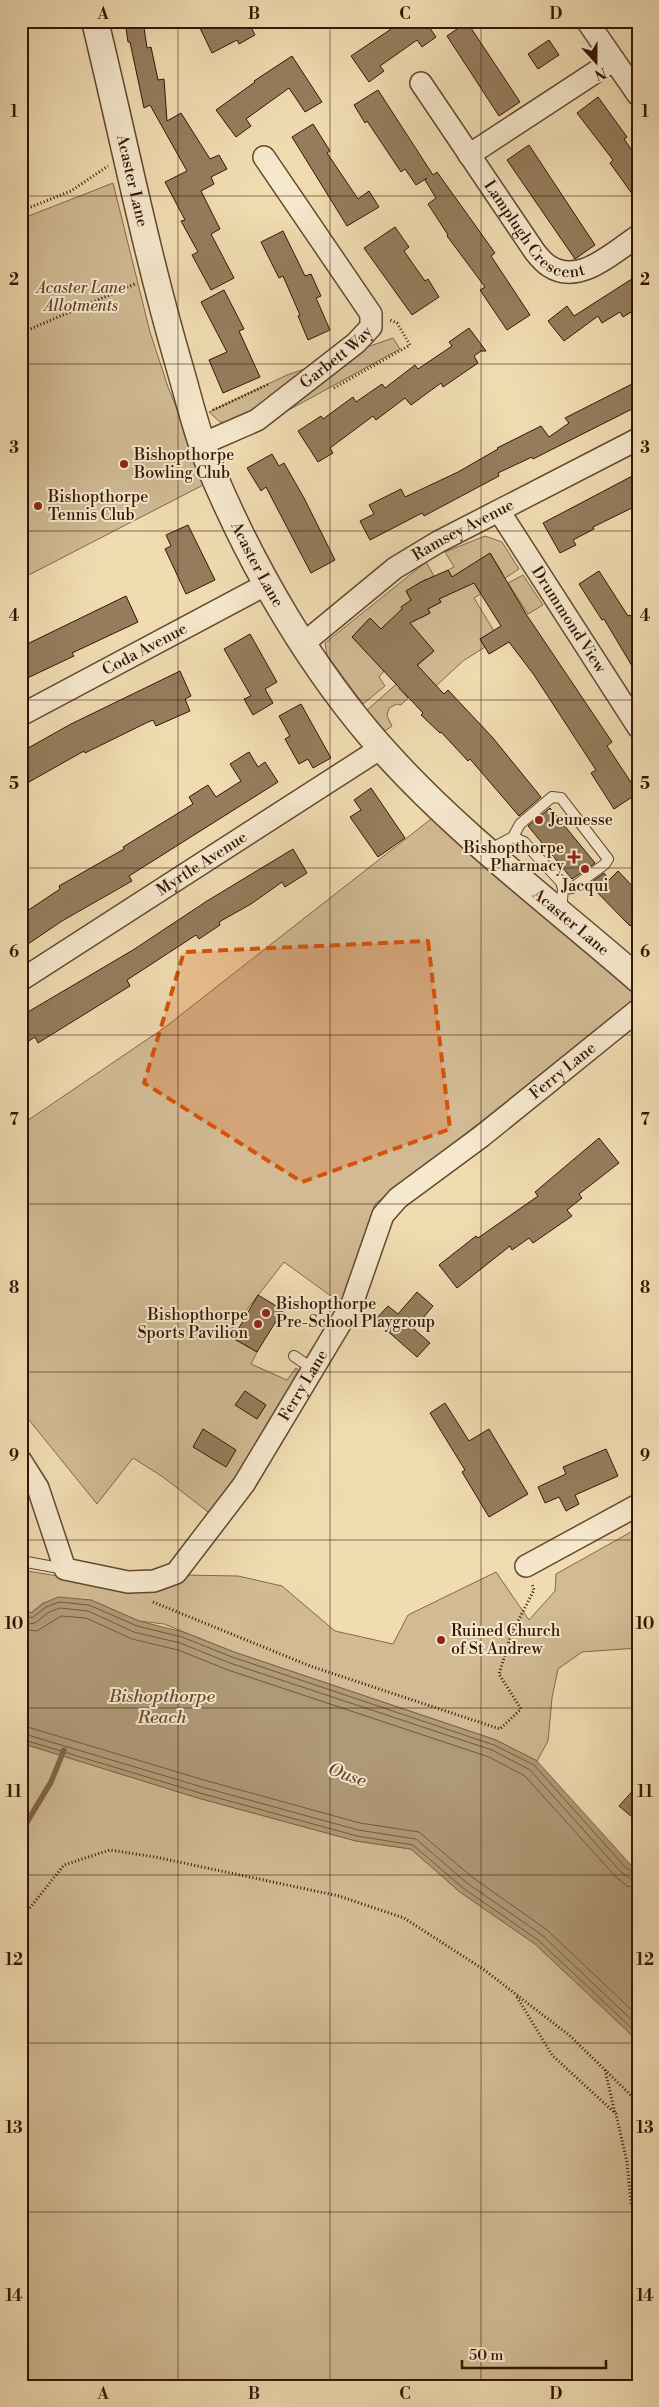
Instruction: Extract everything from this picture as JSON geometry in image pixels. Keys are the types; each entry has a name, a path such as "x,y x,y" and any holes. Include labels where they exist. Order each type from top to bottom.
{"street":[{"name":"Acaster Lane","path":"95,21 154,276 202,444 236,522 267,584 328,680 381,748 418,787 486,851 562,901 638,979"},
{"path":"587,21 638,95"},
{"name":"Lamplugh Crescent","path":"469,155 614,60"},
{"name":"Lamplugh Crescent","path":"421,83 535,252 548,266 560,272 577,273 590,267 638,236"},
{"name":"Garbett Way","path":"202,444 257,420 356,343 371,327 371,314 264,157"},
{"name":"Ramsey Avenue","path":"304,643 395,568 498,511 638,438"},
{"name":"Drummond View","path":"498,511 638,727"},
{"name":"Coda Avenue","path":"21,715 267,584"},
{"name":"Myrtle Avenue","path":"21,980 381,748"},
{"name":"Ferry Lane","path":"65,1569 128,1582 154,1581 176,1574 244,1484 352,1304 383,1215 398,1198 482,1136 638,1010"},
{"path":"21,1461 38,1488 65,1569"},
{"path":"526,1566 638,1505"}],"lane":[{"path":"486,851 513,837 520,824 552,797 561,798 608,859 605,864 572,888 562,901"},
{"path":"513,837 524,842 561,882 562,901"},
{"path":"294,1356 314,1369"},
{"path":"21,1561 65,1569"}],"path":[{"path":"21,211 71,191 127,153"},
{"path":"21,333 154,276"},
{"path":"128,1582 142,1598 310,1666 500,1730 521,1709 499,1674 511,1635 534,1590 526,1566"},
{"path":"21,1919 64,1865 110,1850 339,1896 404,1918 483,1969 569,2035 638,2102"},
{"path":"516,1994 552,2055 616,2114"},
{"path":"605,2070 627,2162 631,2203 638,2224"}],"highlighted area":[{"path":"428,941 450,1129 302,1182 144,1083 184,952"}],"green space":[{"name":"Acaster Lane Allotments","path":"113,183 150,332 168,387 207,483 21,579 21,219"},
{"path":"393,338 400,349 285,412 230,423 220,422 209,412 287,375"},
{"path":"485,536 502,542 519,569 474,598 494,631 480,639 485,647 463,661 436,686 419,669 399,689 408,698 401,705 397,704 389,708 387,716 392,726 385,731 367,710 434,651 375,661 384,671 379,677 385,686 363,704 327,655 325,643 426,562 434,576 430,578 440,598 458,590 448,570 454,567 445,552","holes":["490,553 503,574 479,590","426,579 441,602 428,609 430,613 421,618 406,591","370,618 381,629 386,624 394,633 371,656 352,637"]},
{"path":"523,575 543,605 528,614 508,583"},
{"path":"431,819 631,988 632,1004 375,1204 355,1271 342,1304 284,1262 227,1335 257,1352 251,1364 287,1380 296,1368 300,1372 212,1515 163,1477 133,1458 97,1504 21,1410 21,1125 164,1028"},
{"path":"638,1528 638,1648 582,1652 558,1669 552,1698 548,1741 537,1761 496,1740 234,1652 164,1624 139,1621 91,1600 43,1603 31,1613 22,1608 21,1570 143,1590 184,1575 238,1576 282,1586 335,1631 393,1644 408,1615 496,1572 529,1620 555,1591 556,1574"},
{"path":"21,1743 198,1798 356,1841 411,1849 460,1892 535,1944 638,2041 638,2386 21,2386"}],"water":[{"name":"Bishopthorpe Reach","path":"21,1591 22,1608 31,1613 44,1603 58,1597 91,1600 139,1621 183,1632 234,1652 496,1740 537,1761 630,1864 638,1870 638,2041 535,1944 460,1892 411,1849 356,1841 198,1798 21,1743"}],"building":[{"path":"125,21 143,21 147,48 151,47 158,80 164,79 167,121 181,113 210,159 219,155 227,169 211,177 214,184 201,191 220,229 211,234 234,278 211,290 192,255 198,252 181,221 185,220 165,182 187,171 150,105 144,108 130,42 128,42"},
{"path":"208,21 248,21 255,35 239,44 237,40 212,53 199,26"},
{"path":"403,21 425,21 436,37 422,47 417,40 380,66 384,71 369,82 351,56"},
{"path":"467,22 520,102 499,116 447,36"},
{"path":"549,40 559,55 538,69 528,54"},
{"path":"292,56 322,102 305,112 289,88 246,119 251,126 236,137 216,110 254,81"},
{"path":"378,90 433,175 437,172 495,253 491,256 530,315 507,330 480,290 485,287 447,236 428,204 436,198 425,180 427,178 416,185 405,169 401,172 354,105"},
{"path":"598,97 627,137 624,139 638,159 638,202 610,163 613,160 577,113"},
{"path":"313,124 330,151 327,153 358,199 369,191 379,207 347,226 292,137"},
{"path":"529,145 595,245 575,259 507,160"},
{"path":"395,227 409,247 404,251 425,281 428,279 439,297 412,315 364,248"},
{"path":"283,231 305,276 311,274 321,296 316,298 330,330 308,340 298,316 300,315 283,276 279,278 261,242"},
{"path":"638,275 638,308 623,317 620,312 602,323 598,316 564,341 548,321 567,306 574,316"},
{"path":"224,290 244,329 239,331 260,377 223,393 209,360 227,352 201,302"},
{"path":"469,328 486,351 481,351 474,356 478,363 443,387 441,383 411,405 405,398 376,420 373,416 330,448 333,453 318,462 298,431 321,416 323,419 353,397 356,402 382,384 385,388 415,365 418,369 452,346 449,342"},
{"path":"638,381 638,406 533,459 532,457 498,473 499,476 424,516 422,513 370,540 360,521 374,514 369,505 401,489 405,497 458,472 497,448 541,426 549,437 569,423 565,418"},
{"path":"272,454 279,466 284,463 335,560 311,573 266,487 261,491 247,468"},
{"path":"638,473 638,505 593,527 594,529 573,540 576,545 560,553 543,523"},
{"path":"188,525 215,580 186,594 165,549 171,546 166,535"},
{"path":"490,553 526,614 612,742 607,746 638,793 614,809 591,773 596,770 534,675 509,642 489,654 480,639 501,626 474,583 439,599 441,602 428,609 430,613 410,623 434,651 417,665 444,694 448,690 493,738 541,797 519,816 470,759 468,761 441,732 421,715 423,713 352,637 370,618 381,629 402,609 401,607 411,600 406,591 448,570 452,577"},
{"path":"599,571 628,616 630,615 633,619 638,616 638,676 604,619 602,620 579,584"},
{"path":"126,596 138,622 72,653 74,656 21,681 21,647"},
{"path":"250,634 277,682 265,689 273,703 253,715 244,699 251,696 224,649"},
{"path":"180,671 191,696 185,699 190,711 156,726 153,720 146,723 85,753 84,751 29,782 21,769 21,752 71,724"},
{"path":"301,704 331,758 313,768 308,759 299,764 285,739 290,736 279,716"},
{"path":"249,752 258,767 265,762 278,782 129,876 132,881 62,921 28,944 21,934 21,915 60,889 59,886 124,849 123,847 193,804 189,797 208,785 216,797 241,781 230,764"},
{"path":"371,788 405,838 378,857 350,817 361,810 354,800"},
{"path":"550,808 595,863 572,879 528,826"},
{"path":"293,849 307,873 285,887 282,882 251,904 219,922 220,925 199,939 196,935 127,980 130,986 38,1043 35,1037 21,1046 21,1016 133,950 207,901"},
{"path":"618,871 638,892 638,918 630,926 589,884 604,873 609,880"},
{"path":"599,1138 619,1163 579,1194 582,1198 567,1210 572,1216 533,1243 529,1238 512,1250 510,1246 457,1288 439,1265 476,1236 478,1238 538,1196 535,1192"},
{"path":"417,1292 433,1306 414,1329 430,1343 417,1357 375,1320 388,1306 398,1314"},
{"name":"Bishopthorpe Sports Pavilion","path":"258,1295 283,1310 257,1352 233,1338"},
{"path":"245,1391 266,1405 257,1419 235,1405"},
{"path":"445,1403 469,1441 489,1429 528,1494 489,1517 462,1472 465,1470 430,1413"},
{"path":"203,1429 236,1450 226,1467 193,1447"},
{"path":"606,1449 618,1476 575,1495 579,1504 566,1511 559,1497 545,1503 538,1487 566,1474 563,1467"},
{"path":"638,1785 638,1822 619,1806"}],"waterway":[{"path":"21,1832 51,1782 64,1750"}],"place":[{"name":"Bishopthorpe Bowling Club","path":"124,464"},
{"name":"Bishopthorpe Tennis Club","path":"38,506"},
{"name":"Jeunesse","path":"539,820"},
{"name":"Bishopthorpe Pharmacy","path":"574,857"},
{"name":"Jacqui","path":"585,869"},
{"name":"Bishopthorpe Pre-School Playgroup","path":"266,1313"},
{"name":"Bishopthorpe Sports Pavilion","path":"258,1324"},
{"name":"Ruined Church of St Andrew","path":"441,1640"}],"water label":[{"name":"Ouse","path":"347,1775"}]}
